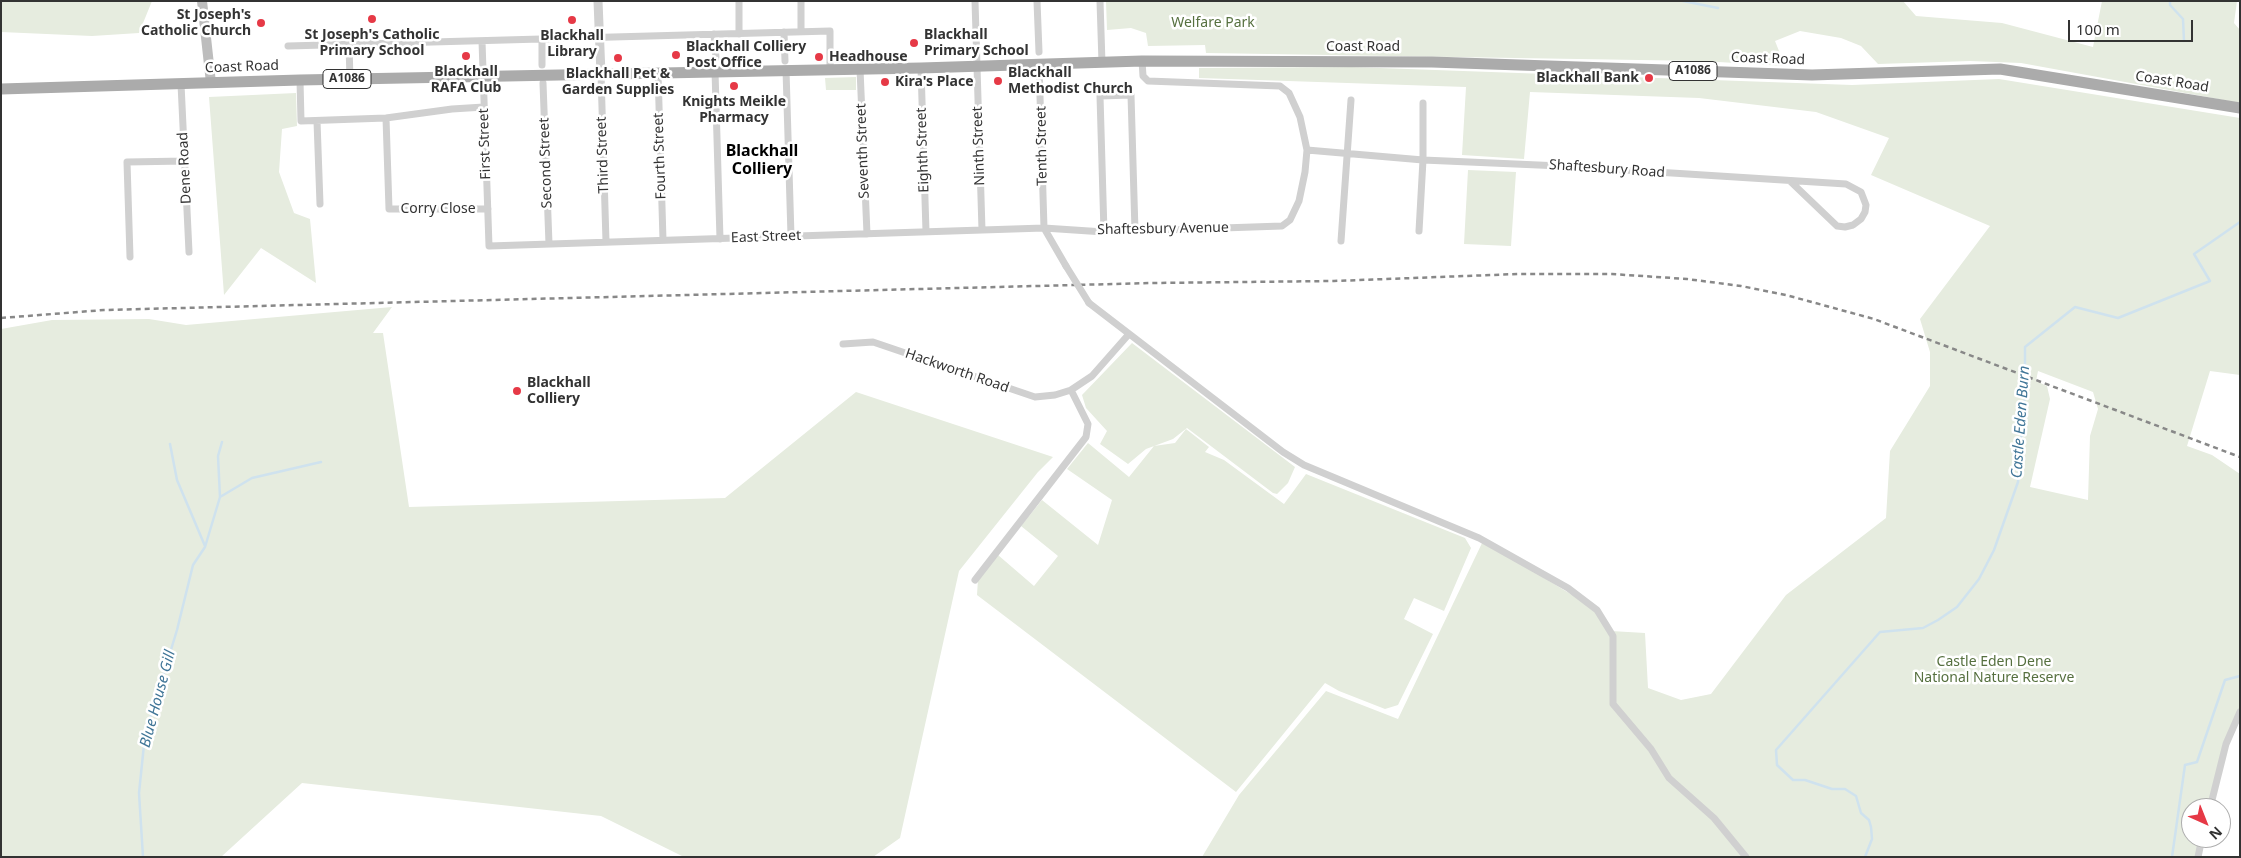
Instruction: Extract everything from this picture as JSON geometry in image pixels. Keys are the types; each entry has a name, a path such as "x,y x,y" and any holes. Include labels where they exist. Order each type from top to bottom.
{"main road":[{"path":"202,1 211,83"},
{"name":"A1086","path":"483,77 715,71 785,65 830,70 921,68 977,66 1039,58 1102,63 1142,61"},
{"name":"Coast Road","path":"1142,61 1432,62 1812,75 2000,69 2240,108"},
{"name":"Coast Road","path":"1,89 300,80 483,77"}],"street":[{"name":"Third Street","path":"598,1 606,242"},
{"path":"738,1 740,34"},
{"path":"801,1 801,31"},
{"name":"Ninth Street","path":"975,1 982,230"},
{"name":"Tenth Street","path":"1037,1 1044,228"},
{"path":"1100,1 1102,63"},
{"path":"288,46 830,31 830,70"},
{"path":"784,32 791,236"},
{"path":"714,34 716,58"},
{"path":"542,40 542,65"},
{"name":"First Street","path":"482,41 489,246"},
{"path":"349,45 350,80"},
{"path":"1142,61 1143,76 1148,81 1280,86 1289,93 1300,117 1307,150"},
{"name":"Eighth Street","path":"921,68 926,232"},
{"name":"Seventh Street","path":"860,69 867,234"},
{"path":"715,71 720,239"},
{"name":"Fourth Street","path":"658,72 663,240"},
{"path":"300,80 301,121 386,118 452,109 484,108"},
{"name":"Second Street","path":"543,83 549,244"},
{"name":"Dene Road","path":"181,84 189,252"},
{"path":"1104,232 1100,96 1131,95 1135,231"},
{"path":"1341,241 1351,100"},
{"path":"1419,231 1423,160 1423,103"},
{"name":"Corry Close","path":"386,118 390,208 488,209"},
{"path":"317,121 320,204"},
{"name":"Shaftesbury Avenue","path":"1044,228 1104,232 1282,226 1290,220 1299,201 1307,150"},
{"name":"Shaftesbury Road","path":"1307,150 1423,160 1561,166 1790,181 1852,186 1858,189 1865,198 1865,212 1862,218 1853,225 1837,226 1790,181"},
{"path":"130,257 127,162 185,161"},
{"path":"1044,228 1089,302 1283,452 1304,465 1479,538 1568,588 1597,610 1614,636 1613,704 1651,748 1669,778 1714,818 1746,857"},
{"name":"East Street","path":"489,246 1044,228"},
{"path":"975,580 1086,437 1088,424 1071,390 1092,376 1129,334"},
{"name":"Hackworth Road","path":"843,344 873,342 1036,397 1055,395 1071,390"},
{"path":"2212,798 2226,744 2240,712"}],"green space":[{"path":"1,1 152,1 139,33 92,36 1,32"},
{"name":"Welfare Park","path":"1106,1 1903,1 1916,16 2002,23 2093,47 2102,1 2237,1 2234,23 2240,30 2240,103 2021,63 1970,61 1878,64 1861,46 1841,38 1800,31 1775,41 1785,66 1702,61 1206,53 1205,45 1148,46 1146,33 1131,28 1107,30"},
{"name":"Castle Eden Dene National Nature Reserve","path":"1352,67 1852,85 1999,79 2240,118 2240,375 2210,371 2187,446 2212,455 2240,474 2240,712 2236,718 2213,798 2181,798 2181,848 2200,848 2198,857 1202,857 1239,795 1326,691 1398,719 1483,541 1597,610 1611,631 1645,633 1648,688 1681,700 1711,694 1786,595 1886,518 1890,451 1930,386 1930,352 1920,319 1990,226 1871,175 1889,138 1816,112 1699,98 1530,92 1524,159 1462,155 1466,87 1199,78 1199,68","holes":["2038,371 2093,392 2098,409 2090,436 2088,500 2030,487 2050,399 2047,386 2036,381"]},
{"path":"856,77 856,90 826,90 825,78"},
{"path":"296,93 297,126 282,129 279,172 294,213 310,219 316,283 261,248 224,295 209,97"},
{"path":"1468,170 1516,172 1511,246 1464,244"},
{"path":"392,307 373,333 383,333 409,507 725,498 856,392 1053,457 1038,472 959,571 900,838 873,857 684,857 601,816 302,783 221,857 1,857 1,329 52,320 149,319 186,325"},
{"path":"1132,343 1295,467 1288,483 1277,494 1273,493 1187,428 1173,439 1146,449 1128,464 1100,444 1107,431 1086,408 1082,395"},
{"path":"1186,429 1209,447 1205,452 1224,460 1284,504 1306,474 1465,538 1471,548 1444,611 1414,598 1404,619 1433,634 1398,705 1385,709 1339,691 1325,683 1236,792 977,595 978,579 998,555 1034,586 1058,556 1021,526 1042,500 1098,545 1112,500 1067,469 1088,443 1129,477 1154,446 1175,443"}],"waterway":[{"path":"1683,1 1718,8"},
{"path":"2170,1 2170,5 2183,19 2184,41"},
{"name":"Castle Eden Burn","path":"1865,857 1872,839 1871,827 1869,820 1861,813 1856,796 1845,789 1832,789 1805,780 1793,780 1777,765 1776,750 1880,632 1923,628 1938,620 1957,607 1979,579 1994,550 2018,482 2025,389 2025,347 2075,307 2118,318 2210,281 2194,254 2240,222"},
{"name":"Blue House Gill","path":"220,497 218,456 222,442"},
{"name":"Blue House Gill","path":"170,444 177,480 205,546"},
{"name":"Blue House Gill","path":"143,857 139,793 145,735 177,630 193,565 205,547 220,497 252,478 321,462"},
{"path":"2172,857 2185,765 2197,762 2225,680 2240,676"}],"railway":[{"path":"1,318 104,310 1152,283 1334,281 1518,274 1612,274 1687,279 1741,286 1786,295 1874,319 2240,457"}],"place":[{"name":"St Joseph's Catholic Primary School","path":"372,19"},
{"name":"Blackhall Library","path":"572,20"},
{"name":"St Joseph's Catholic Church","path":"261,23"},
{"name":"Blackhall Primary School","path":"914,43"},
{"name":"Blackhall Colliery Post Office","path":"676,55"},
{"name":"Blackhall RAFA Club","path":"466,56"},
{"name":"Headhouse","path":"819,57"},
{"name":"Blackhall Pet & Garden Supplies","path":"618,58"},
{"name":"Blackhall Bank","path":"1649,78"},
{"name":"Blackhall Methodist Church","path":"998,81"},
{"name":"Kira's Place","path":"885,82"},
{"name":"Knights Meikle Pharmacy","path":"734,86"},
{"name":"Blackhall Colliery","path":"517,391"}],"district":[{"name":"Blackhall Colliery","path":"762,160"}]}
